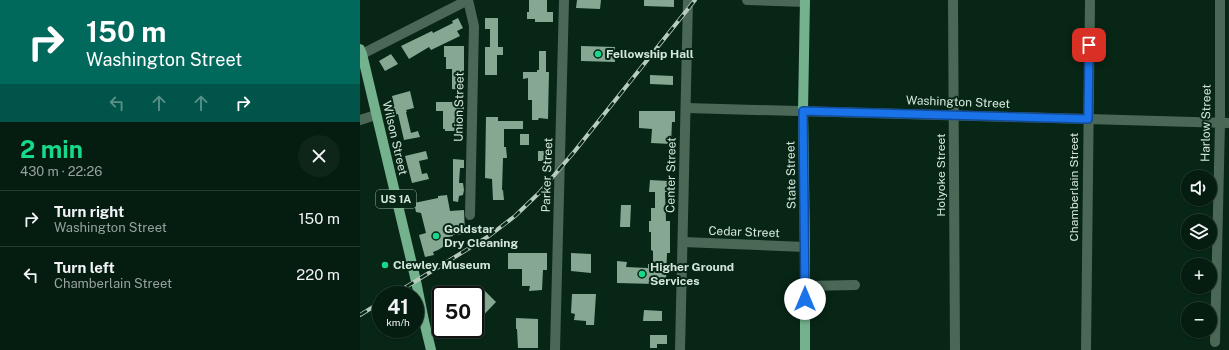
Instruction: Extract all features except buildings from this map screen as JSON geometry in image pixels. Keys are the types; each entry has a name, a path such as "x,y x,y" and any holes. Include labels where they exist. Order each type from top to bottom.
{"main road":[{"name":"State Street","path":"805,1 803,111 806,247 805,350"},
{"name":"Wilson Street","path":"361,51 431,350"}],"street":[{"path":"361,51 468,0"},
{"name":"Union Street","path":"468,0 474,26 470,215"},
{"name":"Parker Street","path":"555,350 564,0"},
{"name":"Center Street","path":"680,350 688,0"},
{"path":"747,0 805,1"},
{"name":"Holyoke Street","path":"953,0 955,350"},
{"name":"Chamberlain Street","path":"1086,350 1090,0"},
{"name":"Harlow Street","path":"1215,342 1224,123 1220,0"},
{"name":"Washington Street","path":"686,108 1224,123"},
{"path":"360,120 376,115"},
{"name":"Cedar Street","path":"682,242 806,247"},
{"path":"805,286 855,285"}],"railway":[{"path":"408,286 489,236 515,216 539,193 574,152 695,0"},
{"path":"360,315 372,308"}],"place":[{"name":"Fellowship Hall","path":"598,54"},
{"name":"Goldstar Dry Cleaning","path":"436,236"},
{"name":"Clewley Museum","path":"385,265"},
{"name":"Higher Ground Services","path":"642,274"}],"route":[{"path":"805,299 806,247 803,111 1088,119 1089,45"}]}
